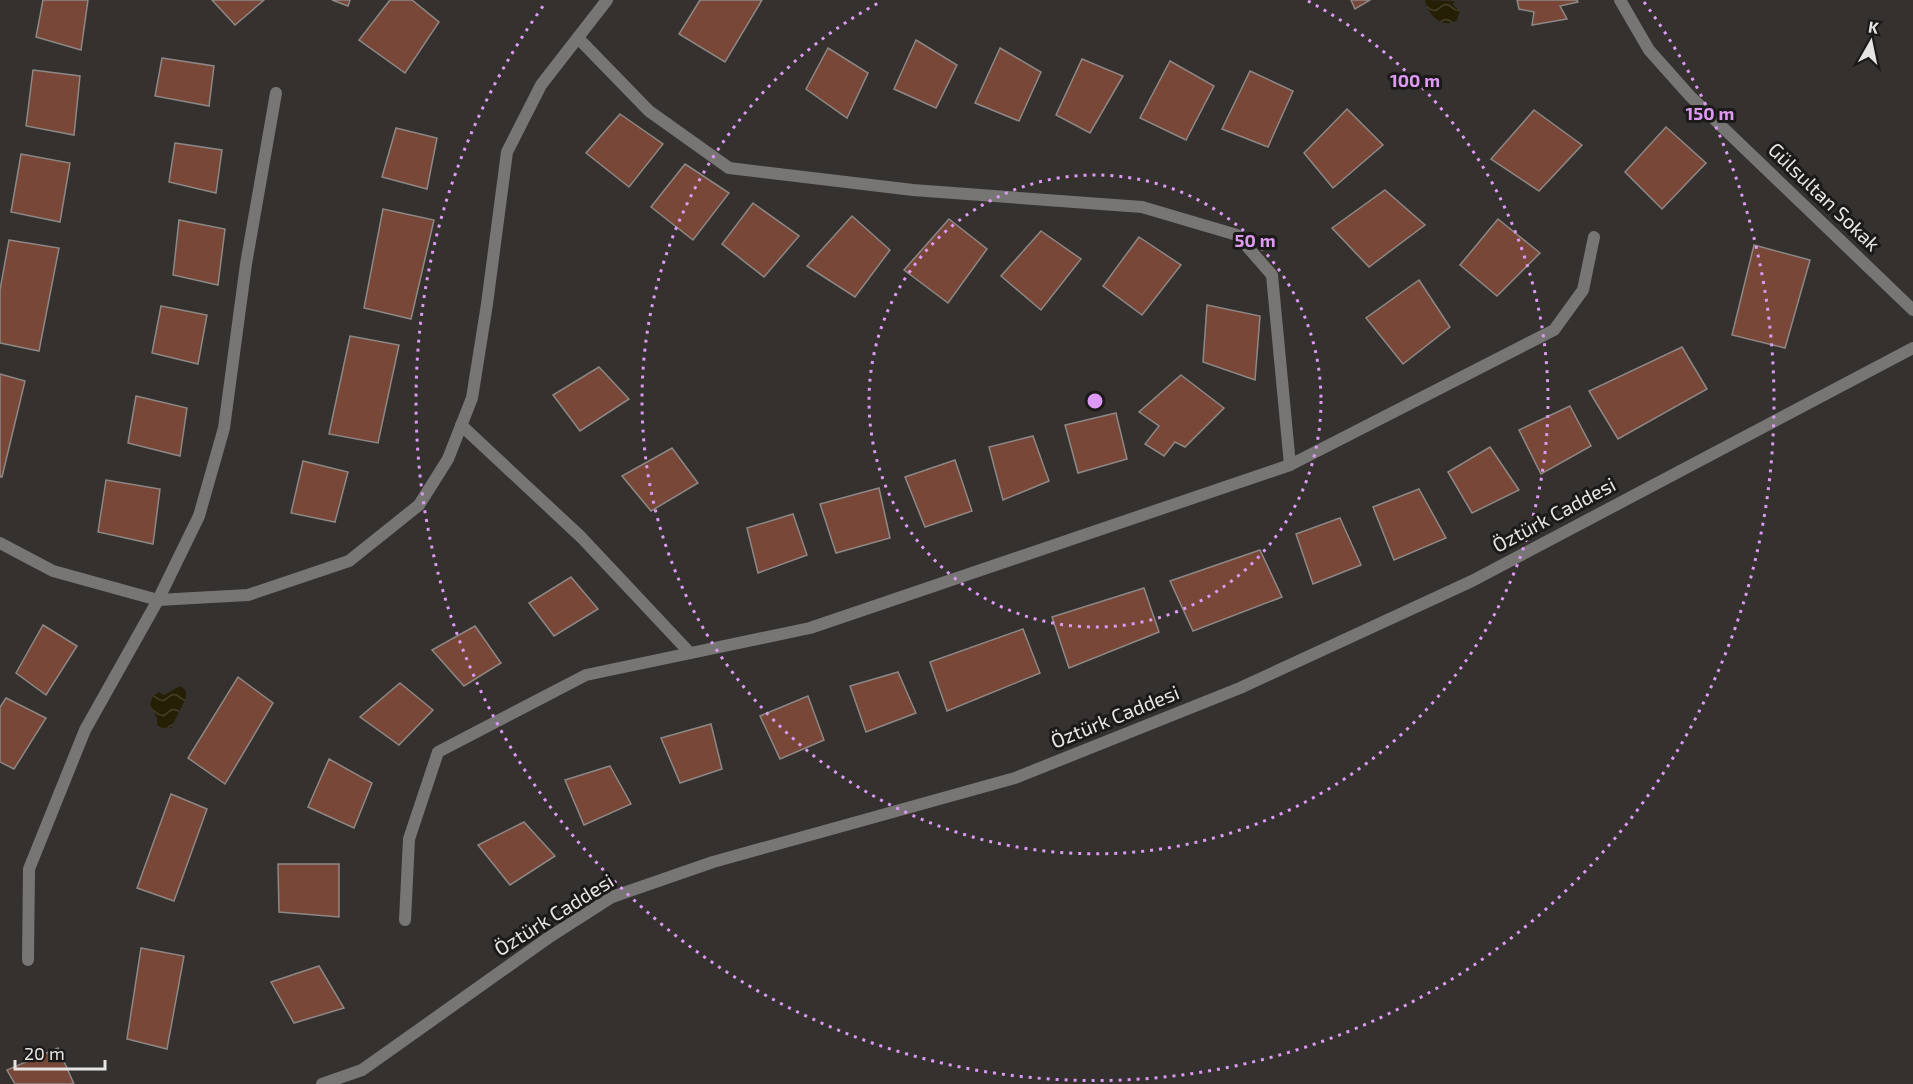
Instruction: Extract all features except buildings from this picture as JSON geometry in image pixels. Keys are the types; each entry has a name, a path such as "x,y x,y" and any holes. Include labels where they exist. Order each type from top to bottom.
{"street":[{"path":"0,543 53,572 158,600 248,595 349,561 419,505 448,459 472,398 507,152 541,85 608,0"},
{"name":"Gülsultan Sokak","path":"1620,0 1649,50 1690,96 1913,310"},
{"path":"578,38 649,111 729,168 913,190 1142,207 1237,235 1272,275 1290,465"},
{"path":"28,960 29,869 85,730 158,600 200,516 224,428 246,264 276,93"},
{"path":"405,920 409,839 438,752 586,675 810,628 1290,465 1554,330 1583,290 1594,237"},
{"name":"Öztürk Caddesi","path":"322,1084 362,1070 548,938 612,897 713,862 1015,778 1240,688 1472,581 1913,348"},
{"path":"461,425 581,537 690,653"}],"water":[{"path":"1425,0 1454,1 1453,5 1460,11 1457,20 1446,23 1436,19 1426,6"},
{"path":"181,686 186,691 186,698 171,728 162,728 157,725 157,718 150,704 153,696 159,692 163,695"}]}
